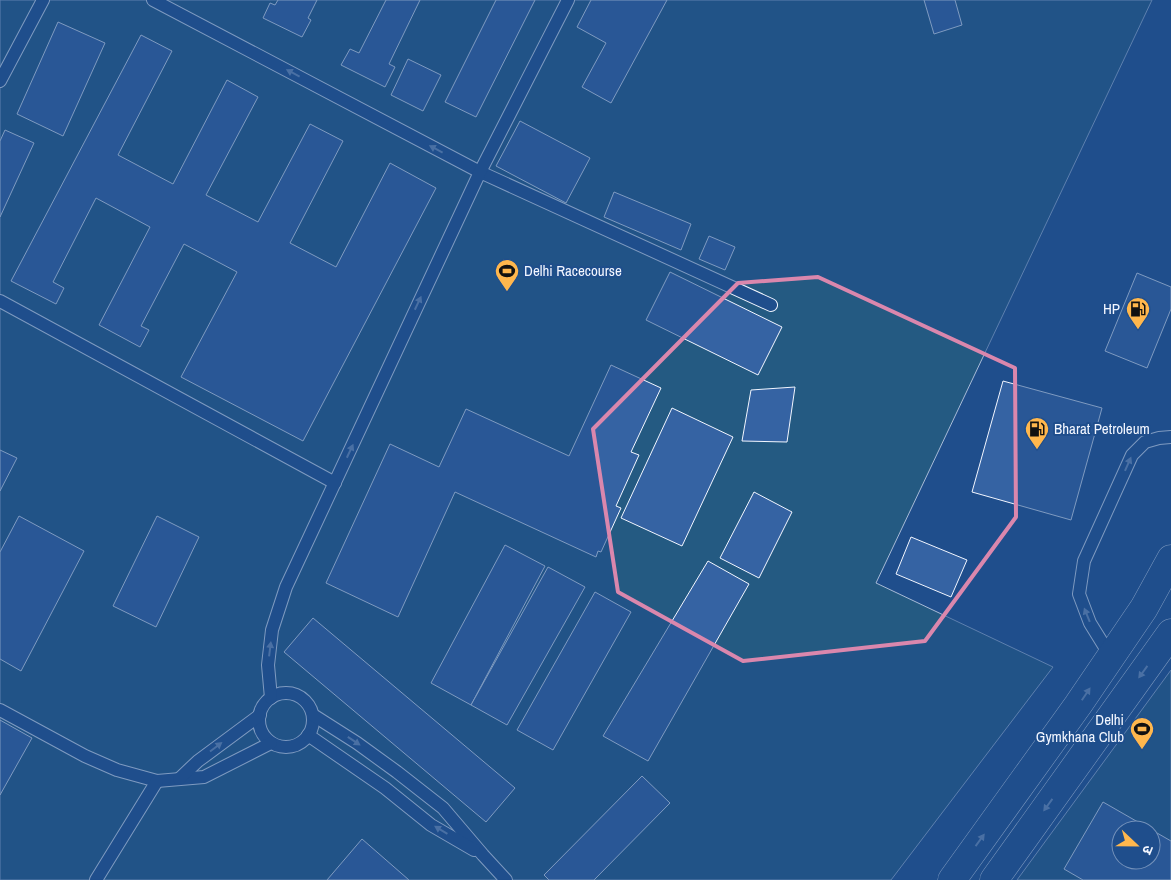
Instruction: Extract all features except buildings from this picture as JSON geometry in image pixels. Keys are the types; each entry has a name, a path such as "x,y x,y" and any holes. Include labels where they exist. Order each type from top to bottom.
{"main road":[{"path":"952,880 1111,658 1144,608 1171,559"},
{"path":"994,880 1171,633"}],"lane":[{"path":"0,81 43,0"},
{"path":"153,0 480,172 771,305"},
{"path":"271,698 268,665 272,630 286,587 480,172 568,0"},
{"path":"0,302 335,483"},
{"path":"1111,658 1090,623 1079,594 1084,561 1132,455 1145,442 1171,437"},
{"path":"281,693 292,693 309,705 313,715 313,726 301,743 291,747 281,747 271,743 264,735 259,726 260,715 264,705 271,698 281,693"},
{"path":"0,710 85,756 117,770 157,781 204,777 271,743"},
{"path":"179,779 198,761 260,715"},
{"path":"313,715 397,772 443,808 506,880"},
{"path":"308,735 385,788 431,825 483,855"},
{"path":"96,880 157,781"}],"highlighted area":[{"path":"818,277 1015,368 1016,517 925,641 743,661 618,592 593,429 738,283"}],"shaded area":[{"name":"Delhi Racecourse","path":"0,0 1152,0 876,583 1053,667 891,880 0,880"},
{"name":"Delhi Gymkhana Club","path":"1171,670 1171,880 1017,880"}],"place":[{"name":"Delhi Racecourse","path":"507,292"},
{"name":"HP","path":"1138,330"},
{"name":"Bharat Petroleum","path":"1037,450"},
{"name":"Delhi Gymkhana Club","path":"1142,750"}]}
